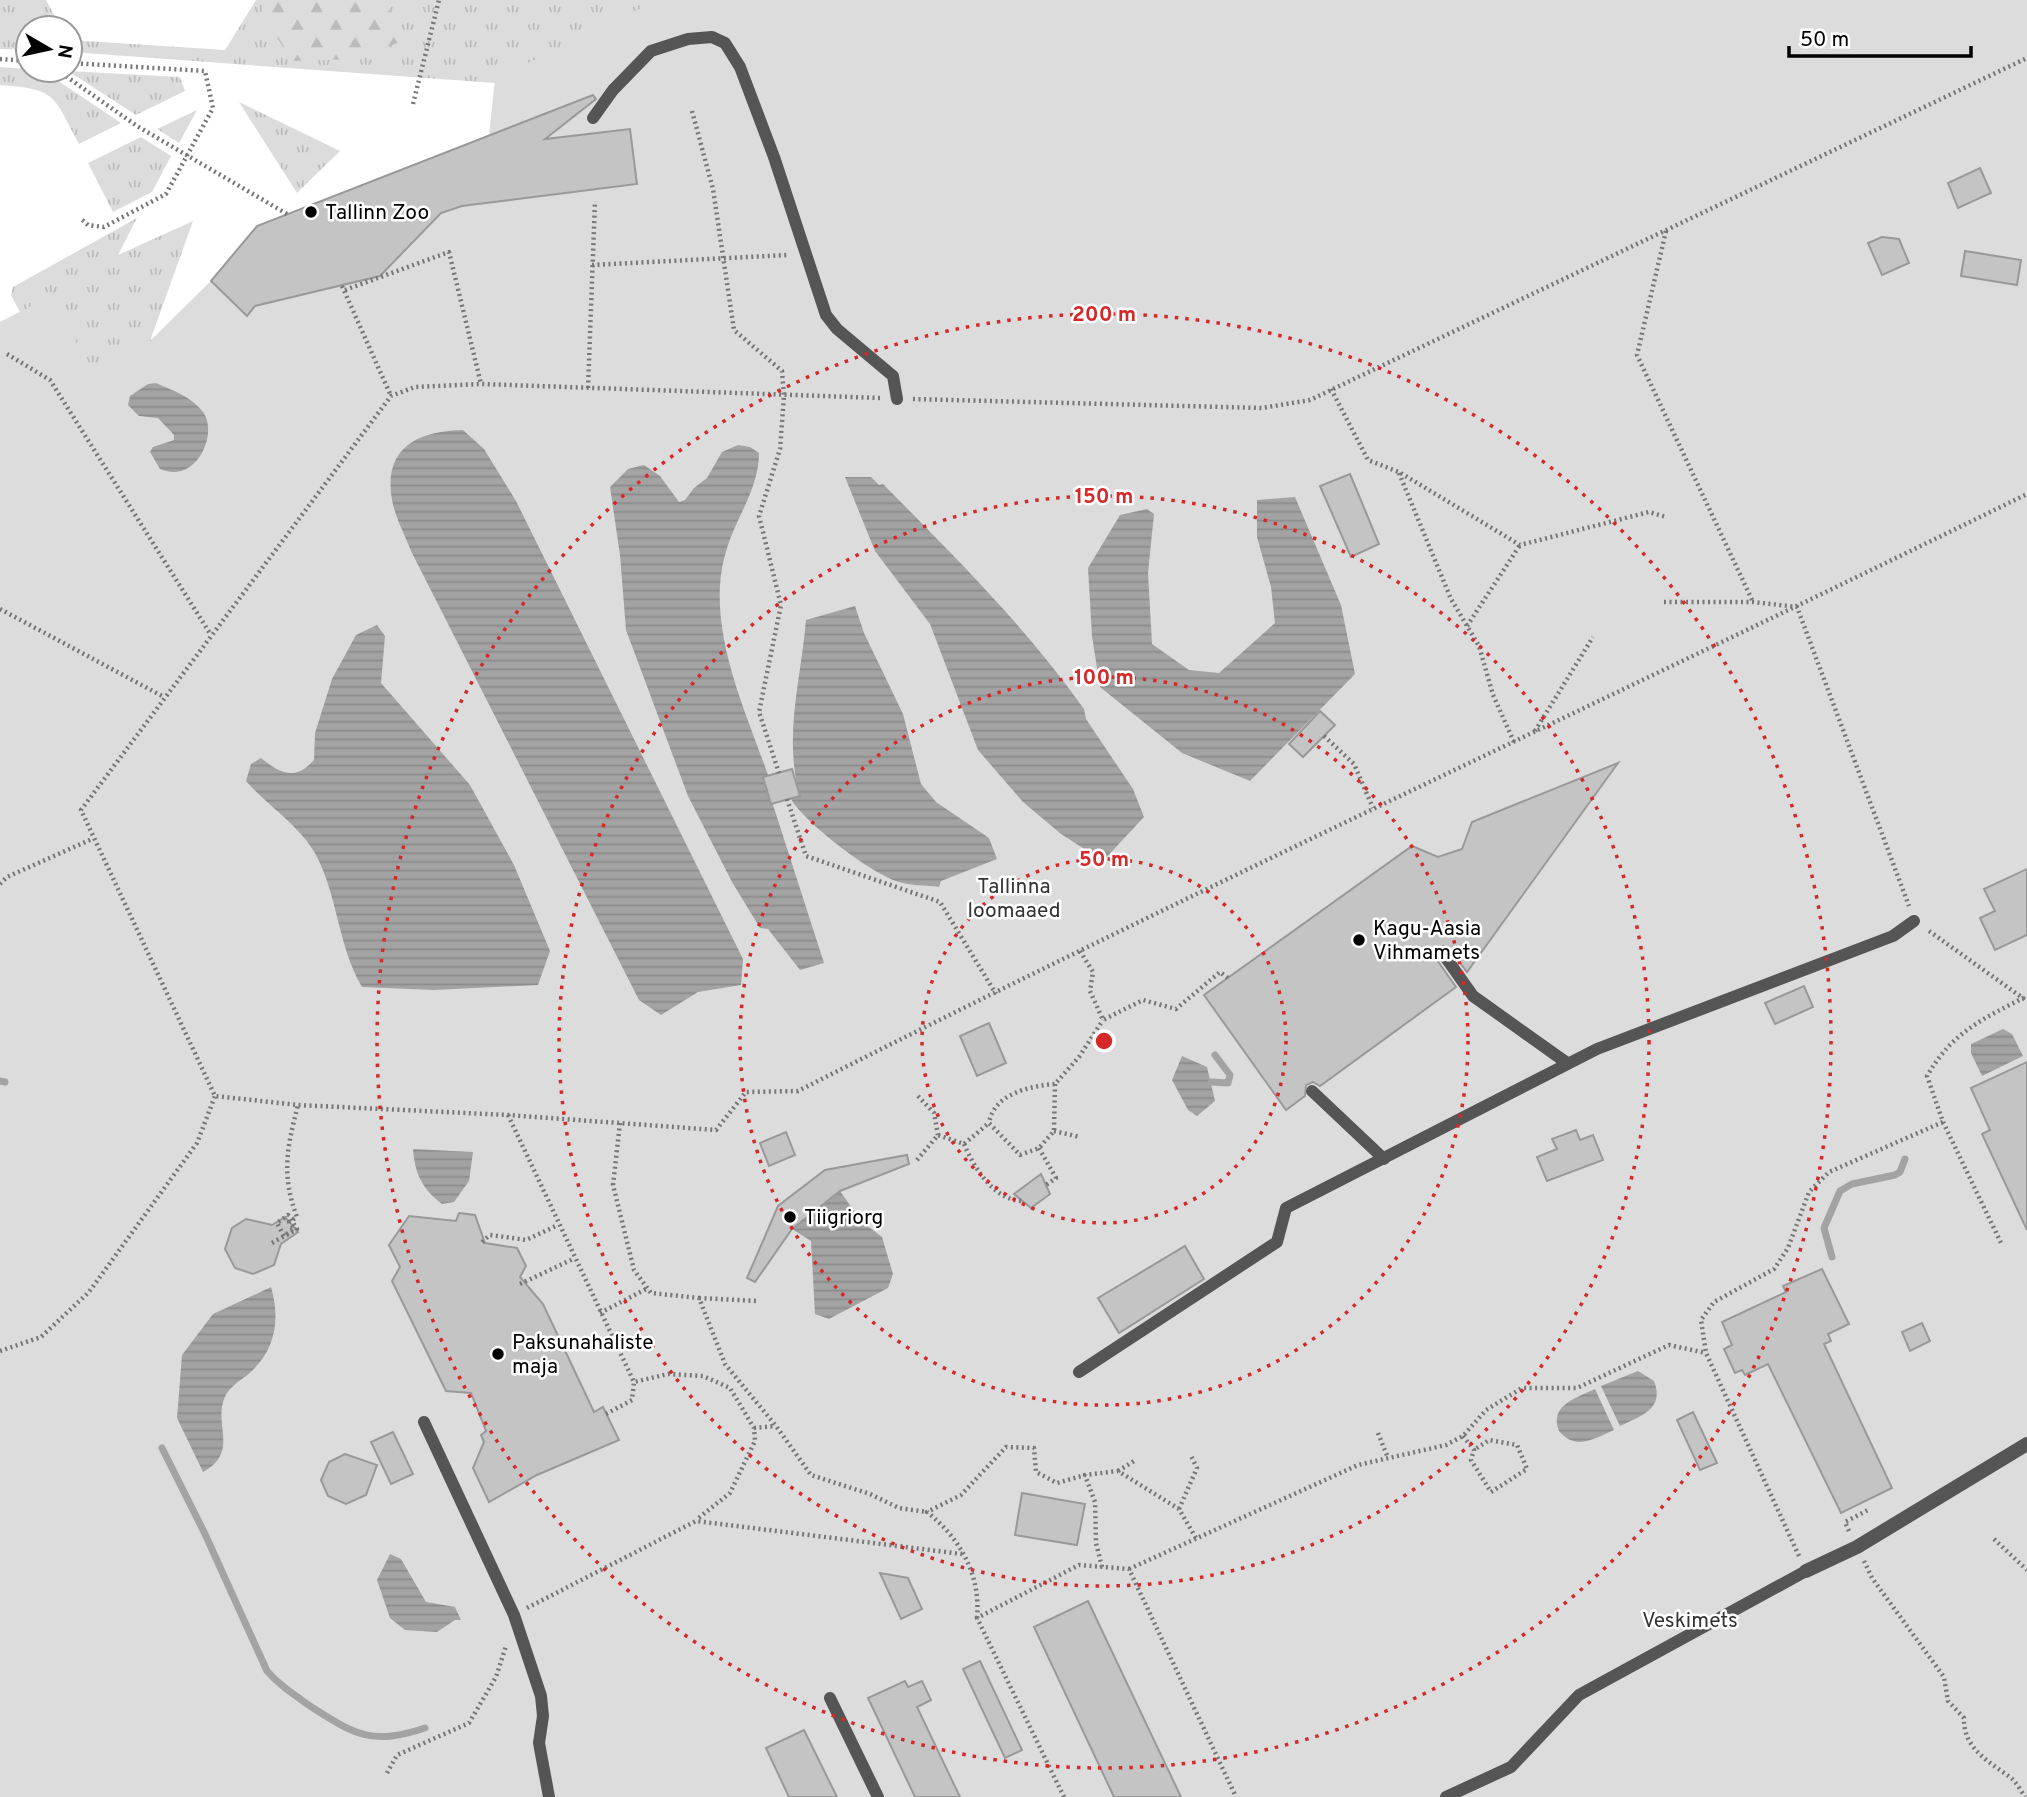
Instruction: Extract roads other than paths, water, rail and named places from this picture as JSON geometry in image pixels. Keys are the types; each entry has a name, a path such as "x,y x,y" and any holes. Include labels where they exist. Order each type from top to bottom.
{"street":[{"path":"1806,1571 1857,1547 2027,1444"}],"lane":[{"path":"593,118 620,82 651,51 688,39 712,37 725,43 740,67 799,229 826,315 837,329 893,376 897,399"},
{"path":"1079,1372 1277,1242 1286,1208 1597,1049 1894,936 1914,921"},
{"path":"1444,955 1474,996 1567,1063"},
{"path":"1312,1091 1384,1159"},
{"path":"424,1422 514,1615 541,1696 543,1716 539,1743 549,1797"},
{"path":"1446,1797 1511,1767 1579,1695 1806,1571"},
{"path":"830,1698 878,1797"}],"waterway":[{"path":"1211,1082 1228,1083 1230,1075 1215,1055"},
{"path":"0,1081 5,1082"},
{"path":"1832,1257 1824,1228 1840,1191 1852,1184 1895,1175 1900,1172 1905,1159"},
{"path":"162,1448 205,1534 267,1671 288,1691 354,1731 378,1737 425,1728"}],"place":[{"name":"Tallinn Zoo","path":"311,212"},
{"name":"Kagu-Aasia Vihmamets","path":"1359,940"},
{"name":"Tiigriorg","path":"790,1217"},
{"name":"Paksunahaliste maja","path":"498,1354"}],"park label":[{"name":"Tallinna loomaaed","path":"1014,898"},
{"name":"Veskimets","path":"1690,1620"}]}
